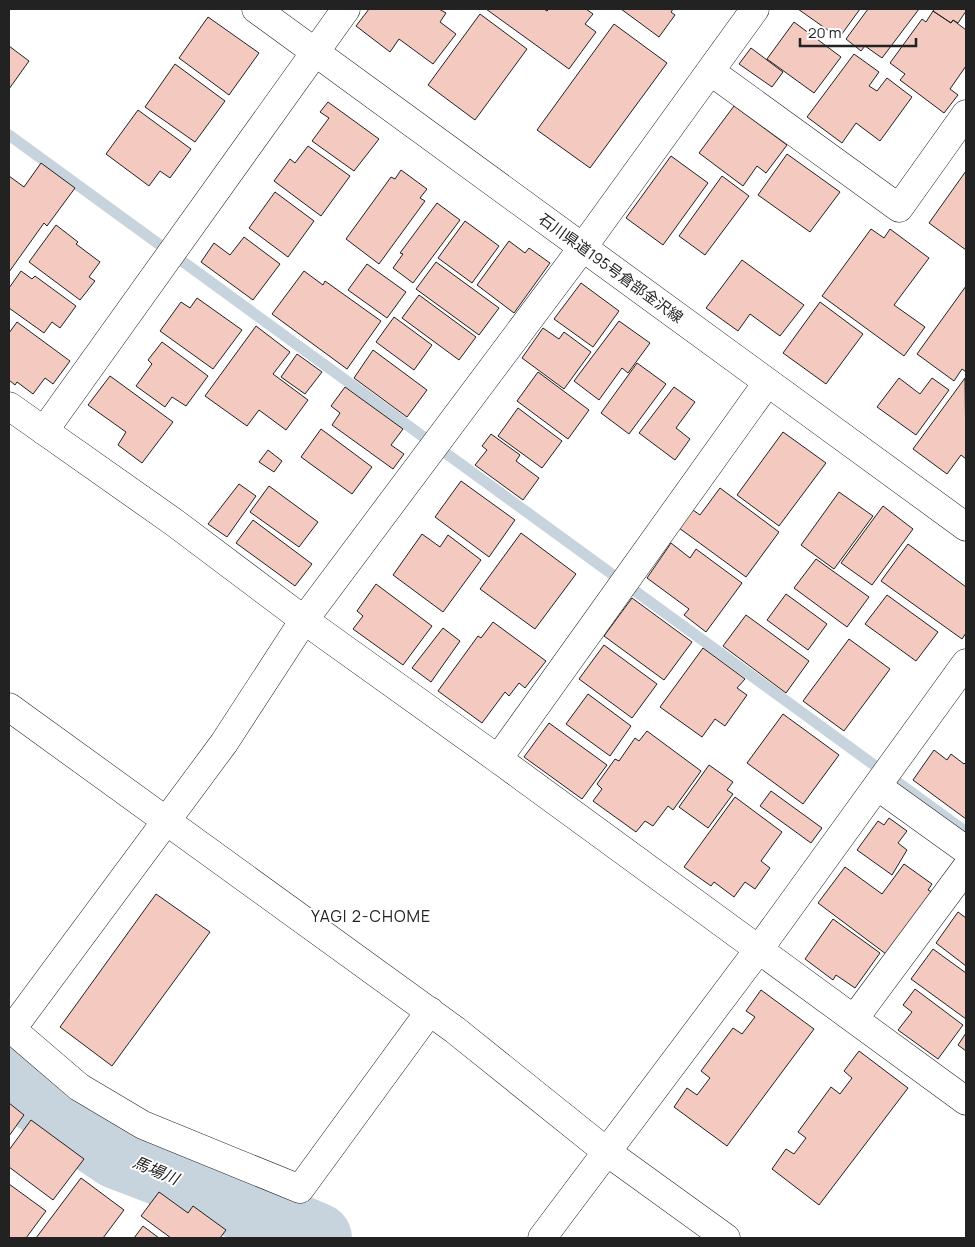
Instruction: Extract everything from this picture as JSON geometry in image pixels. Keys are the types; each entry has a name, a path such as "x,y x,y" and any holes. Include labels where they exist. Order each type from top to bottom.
{"street":[{"name":"石川県道195号倉部金沢線","path":"256,9 966,527"},
{"path":"44,431 346,9"},
{"path":"430,1012 300,1189 143,1125 79,1087 10,1028 167,821 224,743 304,620 583,247 755,9"},
{"path":"710,71 899,208 966,114"},
{"path":"498,758 767,383"},
{"path":"9,406 498,758 966,1101"},
{"path":"542,1238 759,950 966,663"},
{"path":"9,707 430,1012 607,1152 726,1238"},
{"path":"883,778 966,850"},
{"path":"854,1019 966,868"}],"building":[{"path":"369,9 439,9 446,13 440,22 456,34 433,64 399,39 390,52 356,26"},
{"path":"486,9 544,9 547,11 549,9 586,9 593,14 585,24 596,32 569,69"},
{"path":"621,9 673,9 671,12 675,15 659,37"},
{"path":"798,9 860,9 839,38"},
{"path":"868,9 919,9 882,58 865,46 861,51 846,39"},
{"path":"934,9 966,9 966,11 958,23 953,20 951,23 933,11"},
{"path":"933,11 951,23 953,20 966,30 966,66 950,89 958,95 944,113 900,80 905,74 890,63 922,19 926,22"},
{"path":"480,14 527,49 475,120 428,85"},
{"path":"208,17 259,53 229,95 179,58"},
{"path":"794,22 841,57 814,93 767,59"},
{"path":"614,24 667,63 590,168 537,130"},
{"path":"9,46 29,61 9,89"},
{"path":"751,48 783,72 772,87 739,64"},
{"path":"854,54 879,72 869,86 877,91 887,78 912,97 880,141 856,123 842,143 807,117"},
{"path":"175,64 225,101 195,142 145,107"},
{"path":"328,102 379,139 354,171 312,141 329,118 320,112"},
{"path":"734,106 787,145 766,173 757,166 743,186 699,153"},
{"path":"138,110 191,149 170,178 160,171 149,186 106,154"},
{"path":"308,146 350,176 321,216 274,181 290,159 295,163"},
{"path":"787,154 840,192 810,232 758,195"},
{"path":"671,156 708,183 663,245 626,218"},
{"path":"41,163 75,188 47,226 44,223 9,272 9,176 24,187"},
{"path":"401,170 427,189 420,198 425,201 379,264 346,239 391,177 395,179"},
{"path":"966,171 966,250 929,223"},
{"path":"722,176 749,196 705,255 679,236"},
{"path":"275,192 314,221 288,257 249,228"},
{"path":"437,203 460,220 413,283 393,268 403,254 400,253"},
{"path":"465,221 499,246 472,283 438,258"},
{"path":"56,225 78,242 76,244 100,262 89,277 95,281 80,300 29,262"},
{"path":"871,229 884,238 890,229 929,258 894,305 925,327 904,356 822,296"},
{"path":"244,237 280,264 253,300 201,262 214,243 230,255"},
{"path":"509,241 525,253 529,248 550,263 514,313 477,285"},
{"path":"742,260 804,305 780,336 750,314 738,331 706,308"},
{"path":"436,262 499,308 479,335 416,289"},
{"path":"367,264 406,292 387,318 348,290"},
{"path":"21,271 32,279 35,276 76,306 60,328 52,322 44,333 9,308 9,288"},
{"path":"304,271 323,285 325,281 381,321 347,369 272,314"},
{"path":"581,283 619,311 593,347 554,319"},
{"path":"966,286 966,372 962,369 954,381 917,354"},
{"path":"419,295 476,337 459,360 402,318"},
{"path":"197,298 242,330 213,369 160,331 181,302 190,308"},
{"path":"820,302 863,334 826,384 783,353"},
{"path":"394,317 432,345 414,370 376,342"},
{"path":"619,321 650,343 628,373 622,368 599,400 574,381"},
{"path":"17,322 70,361 53,384 45,378 33,394 17,382 15,385 9,380 9,333"},
{"path":"256,326 290,352 273,374 308,400 286,430 259,410 247,426 205,396"},
{"path":"543,328 559,339 564,332 591,352 564,389 522,358"},
{"path":"162,342 208,376 186,406 172,397 165,407 136,386 152,364 148,360"},
{"path":"373,350 427,390 407,417 354,378"},
{"path":"297,354 322,372 305,394 281,377"},
{"path":"637,363 666,384 629,434 601,413"},
{"path":"538,372 589,410 568,439 517,401"},
{"path":"110,376 173,422 142,463 118,445 126,432 88,405"},
{"path":"899,378 920,394 932,378 949,390 916,435 877,407"},
{"path":"965,378 966,459 961,455 947,474 913,449"},
{"path":"345,387 403,429 391,445 404,454 393,469 332,425 340,413 331,406"},
{"path":"674,387 695,402 676,428 690,439 675,460 639,433"},
{"path":"518,408 562,441 542,468 498,436"},
{"path":"321,429 372,467 352,494 301,457"},
{"path":"783,432 826,463 779,526 737,495"},
{"path":"491,434 520,455 516,461 539,478 523,500 475,465 487,450 482,446"},
{"path":"268,450 282,461 274,472 259,462"},
{"path":"461,481 515,520 489,557 435,517"},
{"path":"239,484 256,496 227,537 208,524"},
{"path":"269,486 318,522 299,547 250,512"},
{"path":"720,488 779,532 746,577 679,528 693,510 700,515"},
{"path":"839,492 873,516 834,569 801,545"},
{"path":"883,506 913,529 872,585 841,563"},
{"path":"253,520 312,564 295,586 236,543"},
{"path":"521,533 576,574 535,629 480,589"},
{"path":"422,534 440,547 448,535 481,560 443,612 393,575"},
{"path":"671,543 690,558 696,549 742,583 706,632 684,615 689,609 647,578"},
{"path":"908,544 966,587 966,633 962,639 881,581"},
{"path":"816,559 869,597 847,627 794,588"},
{"path":"376,584 432,626 403,665 353,629 363,616 357,611"},
{"path":"786,594 827,624 808,650 767,620"},
{"path":"887,595 938,632 916,661 865,624"},
{"path":"632,598 692,642 664,680 604,636"},
{"path":"746,615 809,661 786,693 723,646"},
{"path":"493,622 546,661 525,688 519,683 509,696 505,692 482,723 438,691 478,636 481,638"},
{"path":"443,628 460,641 431,682 412,668"},
{"path":"849,639 890,669 844,731 803,701"},
{"path":"604,645 657,684 632,718 579,679"},
{"path":"703,648 745,679 737,688 747,695 725,726 715,719 702,737 660,707"},
{"path":"588,694 631,726 610,756 566,724"},
{"path":"783,714 839,755 803,804 747,763"},
{"path":"549,723 607,765 582,799 524,757"},
{"path":"647,731 701,771 673,810 668,806 653,826 645,821 636,832 593,801 602,789 597,784 615,759 619,761 635,738 639,741"},
{"path":"934,750 947,760 951,754 964,764 966,762 966,819 913,780"},
{"path":"709,765 733,782 727,790 733,794 708,828 679,807"},
{"path":"771,791 822,828 811,843 760,806"},
{"path":"735,797 782,832 761,861 770,868 755,889 745,882 734,897 714,882 711,886 684,867"},
{"path":"889,818 907,831 898,843 907,850 892,875 857,850 878,821 884,825"},
{"path":"904,864 932,884 928,890 932,892 886,954 818,903 845,867 882,894"},
{"path":"156,894 210,932 112,1066 60,1027"},
{"path":"958,912 966,918 966,966 936,943"},
{"path":"833,919 880,953 855,988 836,975 833,980 805,959"},
{"path":"933,949 966,973 966,1019 911,979"},
{"path":"915,989 963,1025 938,1059 898,1030 912,1012 903,1005"},
{"path":"761,990 814,1029 727,1146 674,1107 687,1088 697,1095 710,1078 701,1071 733,1028 742,1034 755,1017 746,1011"},
{"path":"966,1033 966,1051 958,1045"},
{"path":"859,1051 908,1088 819,1205 772,1169 786,1149 794,1154 806,1138 798,1132 831,1087 840,1094 852,1078 844,1071"},
{"path":"9,1103 24,1115 9,1136"},
{"path":"31,1120 84,1159 53,1200 9,1167 9,1150"},
{"path":"81,1178 124,1210 103,1238 36,1238"},
{"path":"9,1184 46,1211 26,1238 9,1238"},
{"path":"159,1192 188,1213 193,1206 226,1230 220,1238 171,1238 141,1216"},
{"path":"143,1226 159,1238 134,1238"}],"waterway":[{"path":"9,135 966,832"},
{"name":"馬場川","path":"9,1077 117,1154 159,1170 317,1238"}],"district":[{"name":"YAGI 2-CHOME","path":"371,916"}]}
